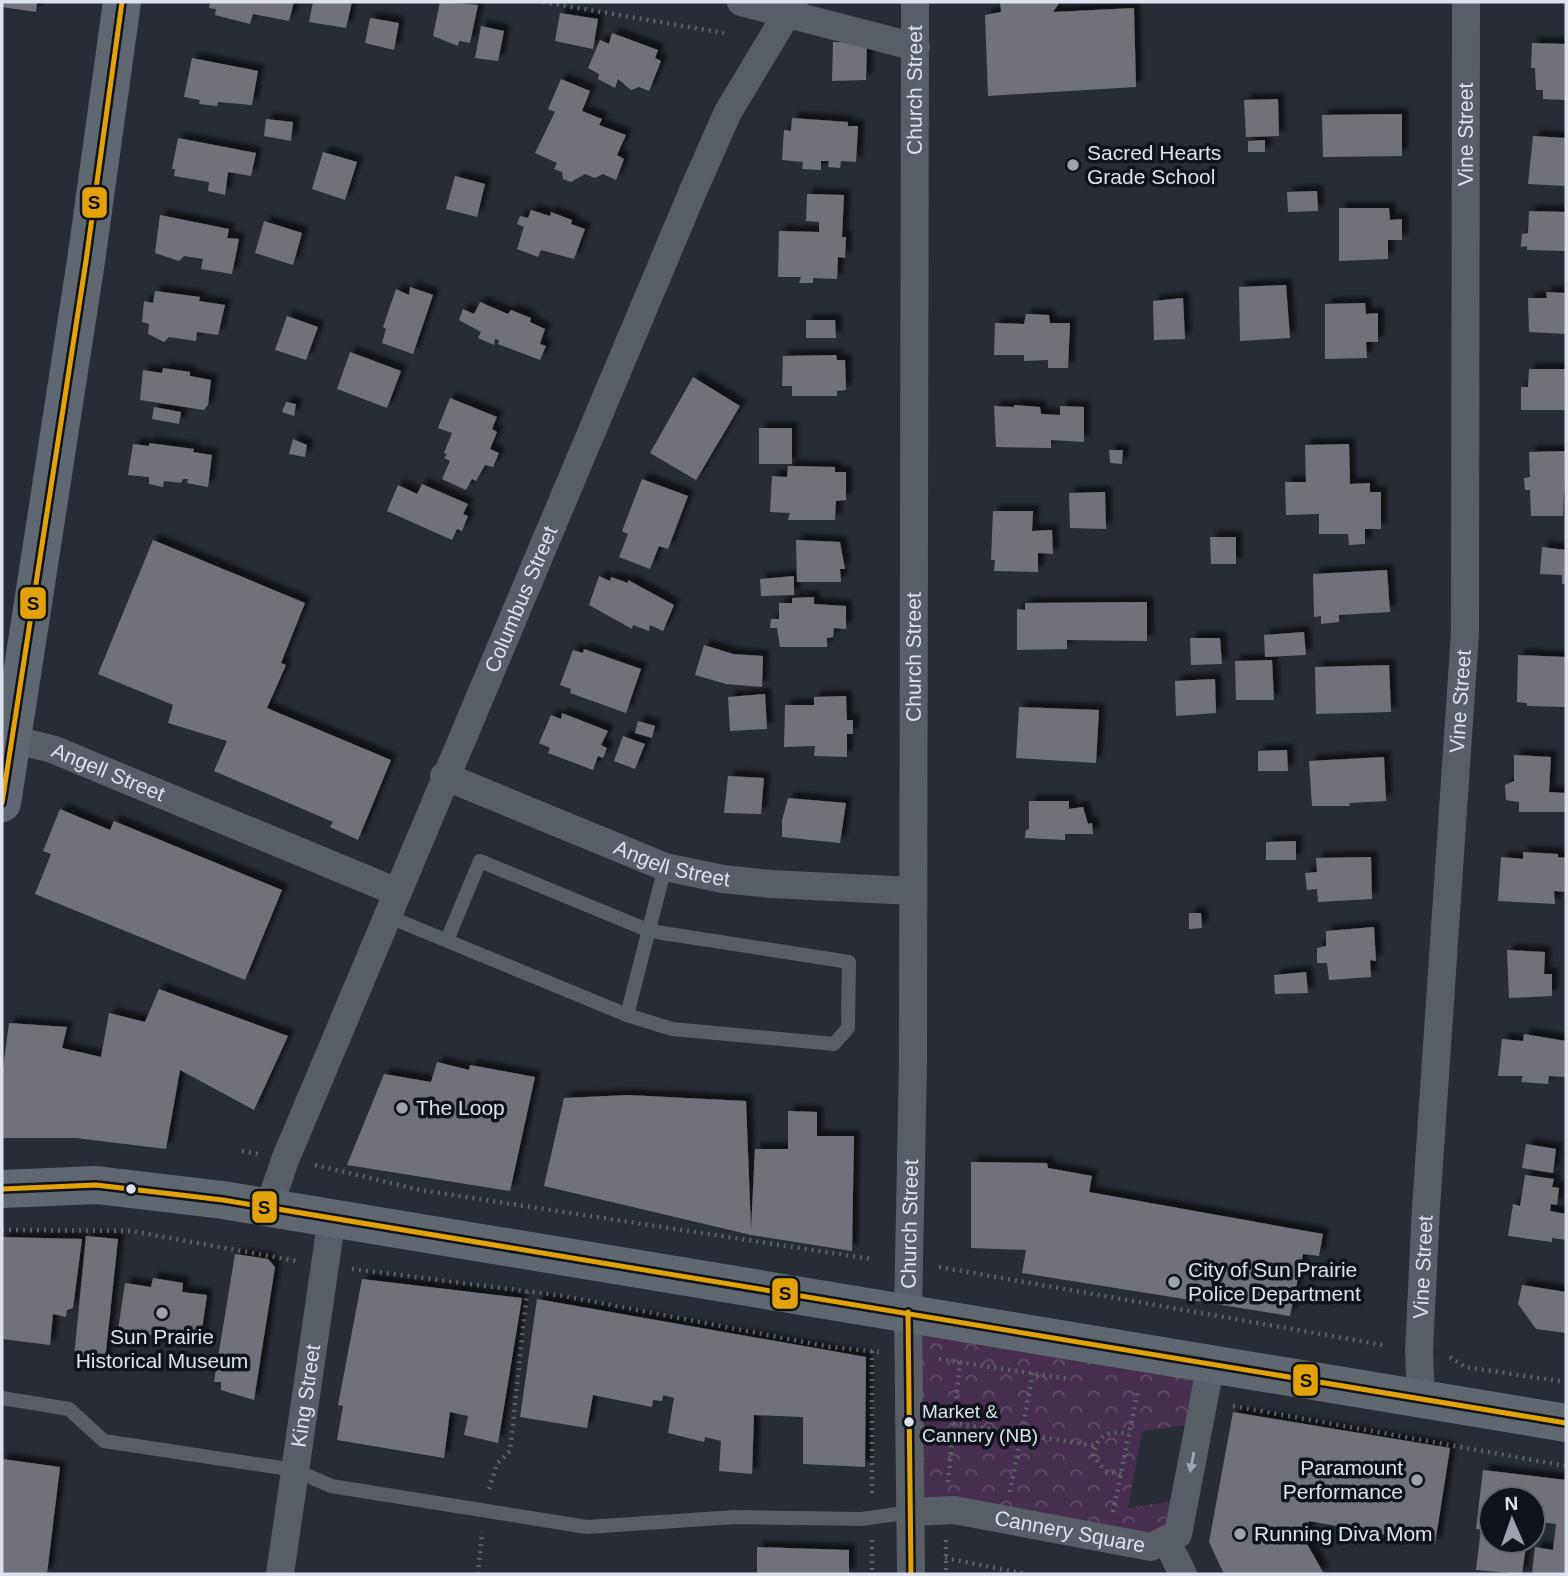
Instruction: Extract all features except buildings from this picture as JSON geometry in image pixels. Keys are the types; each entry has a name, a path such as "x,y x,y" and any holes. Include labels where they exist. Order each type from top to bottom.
{"main road":[{"path":"2,803 86,261 122,2"},
{"path":"2,1189 96,1185 269,1207 908,1312 1207,1381 1421,1398 1566,1423"}],"street":[{"path":"741,2 790,8 916,47"},
{"name":"Church Street","path":"911,1563 908,1312 913,891 915,2"},
{"name":"Vine Street","path":"1421,1398 1419,1351 1427,1195 1465,633 1466,2"},
{"name":"Columbus Street","path":"269,1207 285,1160 444,776 693,191 728,112 790,8"},
{"name":"Angell Street","path":"11,739 52,748 392,904"},
{"name":"Angell Street","path":"444,776 665,867 723,879 771,884 913,891"},
{"name":"King Street","path":"280,1574 332,1217"},
{"path":"1183,1574 1173,1533 1207,1381"},
{"name":"Cannery Square","path":"911,1512 946,1511 1151,1547 1173,1533"}],"lane":[{"path":"392,904 447,940 627,1015 672,1030 834,1044 848,1028 849,962 650,931 480,861 447,940"},
{"path":"627,1015 665,867"},
{"path":"2,1398 69,1409 104,1441 295,1470 331,1486 587,1527 735,1517 872,1517 911,1512"}],"path":[{"path":"543,2 724,33"},
{"path":"242,1151 331,1167 420,1190 873,1259"},
{"path":"2,1230 131,1231 298,1261"},
{"path":"939,1267 1383,1345"},
{"path":"346,1268 527,1291 830,1347 880,1352"},
{"path":"478,1574 479,1544 492,1475 497,1464 510,1451 527,1291"},
{"path":"872,1351 872,1574"},
{"path":"1439,1354 1449,1356 1454,1362 1465,1367 1566,1381"},
{"path":"946,1574 946,1511 960,1361"},
{"path":"1010,1492 1033,1373"},
{"path":"1207,1381 1295,1419 1566,1466"},
{"path":"1107,1539 1138,1390"},
{"path":"953,1423 1095,1446"},
{"path":"1121,1474 1105,1471 1093,1455 1095,1446 1107,1433 1129,1434"},
{"path":"911,1563 946,1558 1026,1574"}],"green space":[{"path":"908,1312 1211,1363 1199,1423 1142,1431 1128,1508 1185,1499 1151,1547 911,1512"}],"transit line":[{"name":"S","path":"2,803 86,261 122,2"},
{"name":"S","path":"2,1189 96,1185 223,1200 1566,1423"},
{"name":"S","path":"908,1312 911,1574"}],"place":[{"name":"Sacred Hearts Grade School","path":"1073,165"},
{"name":"The Loop","path":"402,1108"},
{"name":"City of Sun Prairie Police Department","path":"1174,1282"},
{"name":"Sun Prairie Historical Museum","path":"162,1313"},
{"name":"Market & Cannery (NB)","path":"909,1422"},
{"name":"Paramount Performance","path":"1417,1480"},
{"name":"Running Diva Mom","path":"1240,1534"}]}
